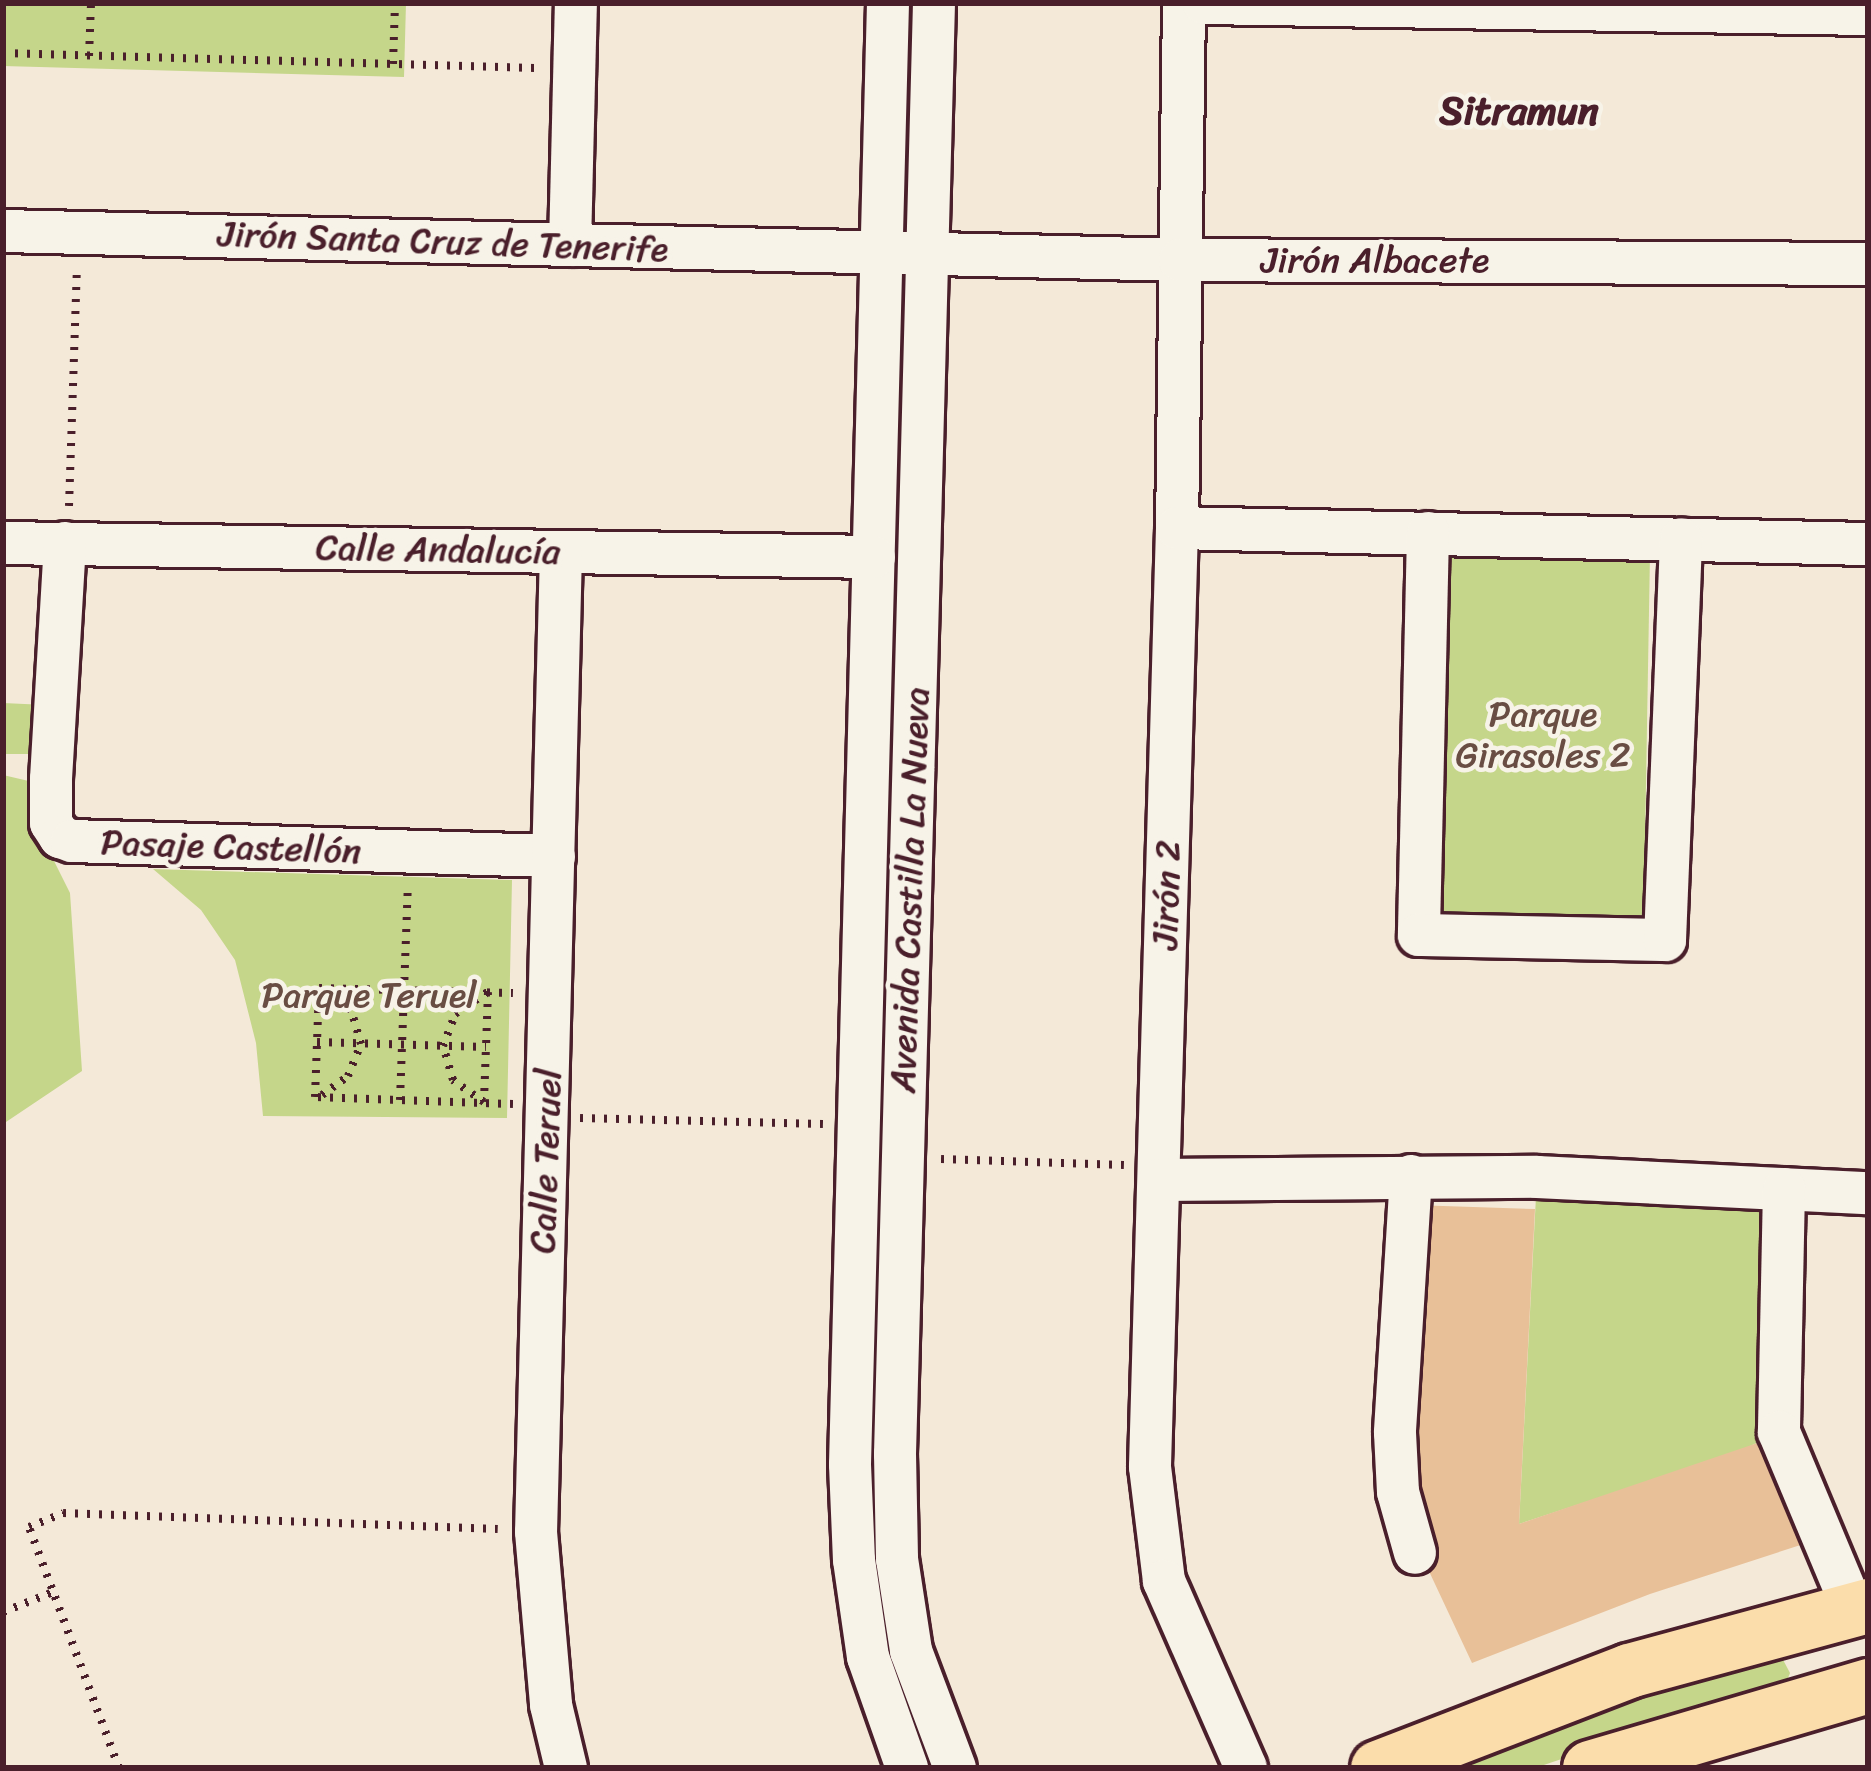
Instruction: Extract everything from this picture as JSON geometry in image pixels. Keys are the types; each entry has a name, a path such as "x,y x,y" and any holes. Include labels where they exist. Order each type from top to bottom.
{"main road":[{"path":"1378,1768 1629,1671 1861,1608"},
{"path":"1590,1768 1845,1690 1802,1622"}],"street":[{"path":"570,245 576,3"},
{"name":"Avenida Castilla La Nueva","path":"888,3 850,1465 854,1560 868,1657 907,1768"},
{"name":"Avenida Castilla La Nueva","path":"934,3 903,1148 897,1559 911,1651 955,1768"},
{"name":"Jirón 2","path":"1184,3 1177,528 1150,1467 1164,1581 1246,1768"},
{"path":"1204,3 1694,7 1868,14"},
{"name":"Jirón Santa Cruz de Tenerife","path":"3,230 883,254"},
{"name":"Jirón Albacete","path":"883,254 1868,264"},
{"path":"1177,528 1868,544"},
{"path":"1428,533 1418,935 1665,940 1681,539"},
{"name":"Calle Andalucía","path":"3,543 874,557"},
{"name":"Pasaje Castellón","path":"65,543 51,823 60,837 72,842 554,856"},
{"name":"Calle Teruel","path":"561,552 536,1532 548,1683 566,1768"},
{"path":"1160,1173 1411,1176 1868,1193"},
{"path":"1411,1176 1395,1433 1398,1492 1415,1553"},
{"path":"1784,1189 1779,1432 1861,1608"}],"path":[{"path":"89,56 91,3"},
{"path":"393,64 395,3"},
{"path":"3,53 546,69"},
{"path":"65,543 78,232"},
{"path":"400,1100 410,853"},
{"path":"319,988 551,994"},
{"path":"315,1097 319,988"},
{"path":"315,1097 348,1076 361,1044 351,1010 319,988"},
{"path":"484,1102 453,1080 443,1046 455,1014 488,992"},
{"path":"484,1102 488,992"},
{"path":"317,1042 486,1048"},
{"path":"315,1097 484,1102 582,1118 819,1122 859,1135"},
{"path":"903,1148 941,1159 1160,1173"},
{"path":"119,1768 28,1527 63,1513 536,1532"},
{"path":"3,1612 53,1592"}],"green space":[{"path":"3,3 406,3 404,77 3,66"},
{"path":"912,293 885,1584 937,1768 925,1768 886,1660 867,1500 897,294"},
{"name":"Parque Girasoles 2","path":"1446,552 1650,556 1644,916 1440,912"},
{"path":"3,703 46,705 40,754 3,754"},
{"path":"3,775 33,782 43,839 70,893 82,1071 3,1124"},
{"name":"Parque Teruel","path":"153,869 512,880 507,1118 263,1116 256,1043 235,960 201,910"},
{"path":"1537,1177 1784,1189 1779,1432 1738,1452 1519,1524"},
{"path":"1780,1654 1790,1673 1786,1683 1535,1768 1417,1768 1461,1749"}],"building":[{"path":"1413,1205 1535,1209 1519,1524 1775,1437 1816,1540 1650,1594 1472,1663 1420,1552 1404,1492"}],"district":[{"name":"Sitramun","path":"1519,111"}]}
